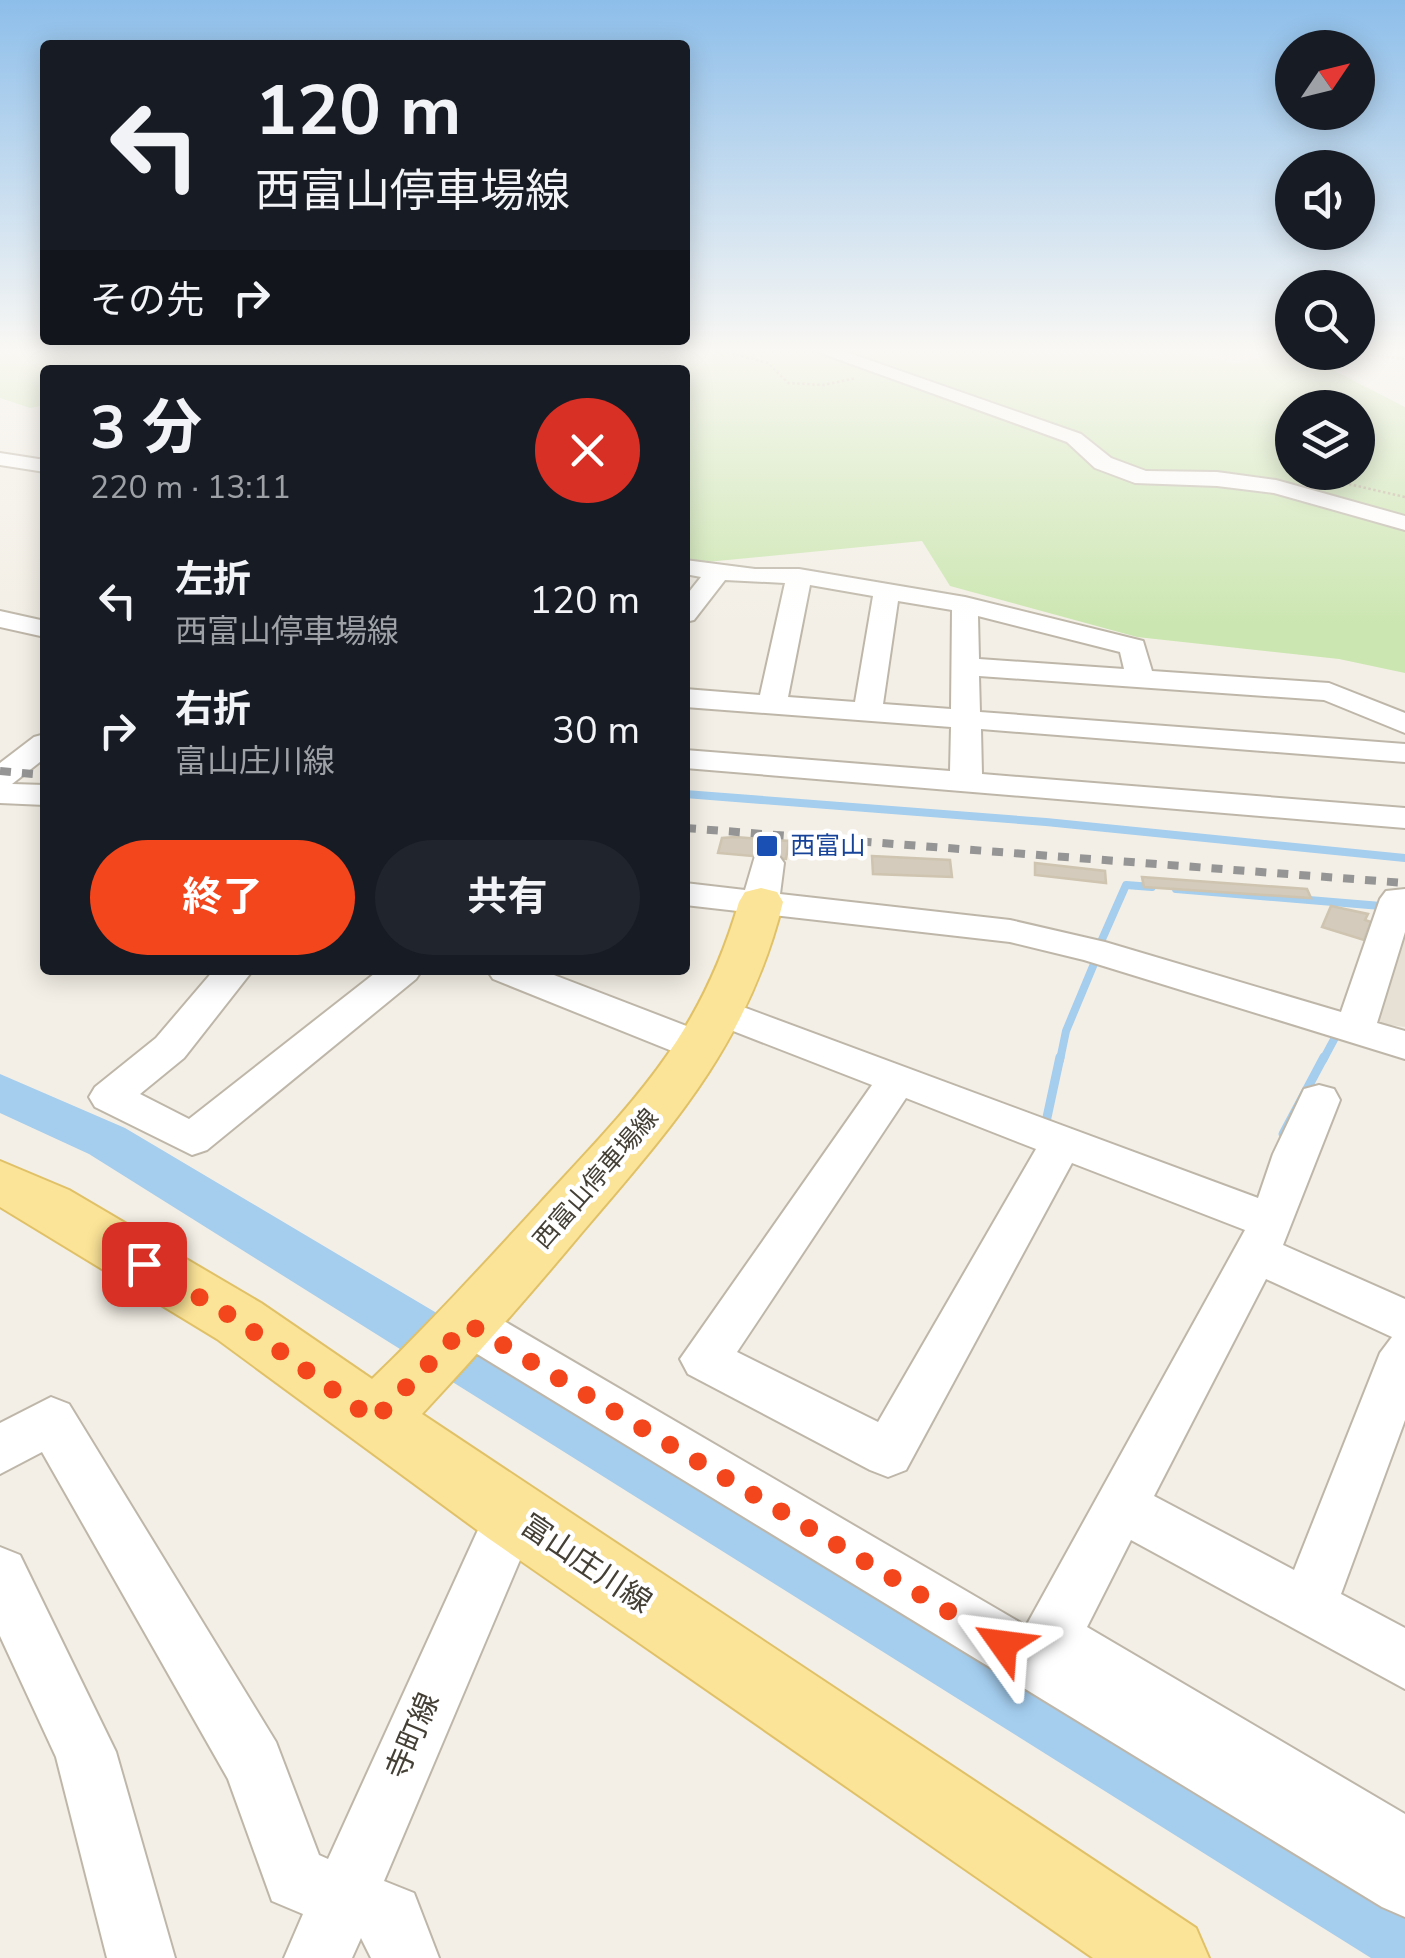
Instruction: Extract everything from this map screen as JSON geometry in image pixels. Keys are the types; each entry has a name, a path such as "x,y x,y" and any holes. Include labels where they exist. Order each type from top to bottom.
{"main road":[{"name":"西富山停車場線","path":"374,1420 468,1324 665,1101 712,1030 751,952 764,882"},
{"name":"富山庄川線","path":"0,1182 49,1206 239,1321 512,1515 834,1729 1166,1958"}],"street":[{"path":"1080,443 1103,462 1143,478 1217,479 1276,488 1405,523"},
{"path":"0,459 40,465"},
{"path":"690,568 754,576 798,576 965,605 1133,647 1140,678"},
{"path":"690,608 719,571"},
{"path":"772,704 798,576"},
{"path":"868,711 886,592"},
{"path":"965,605 966,781"},
{"path":"0,619 40,628"},
{"path":"968,667 1330,692 1405,724"},
{"path":"690,698 1405,752"},
{"path":"0,778 40,747"},
{"path":"690,759 1405,818"},
{"path":"0,793 40,796"},
{"path":"1273,807 1285,842"},
{"path":"690,893 764,882 1010,931 1092,950 1405,1044"},
{"path":"1354,1029 1398,899 1405,900"},
{"path":"230,975 170,1048 110,1097 192,1139 397,975"},
{"path":"523,975 712,1030 899,1078 1062,1141 1263,1237 1405,1321"},
{"path":"899,1078 705,1359 888,1453 1062,1141"},
{"path":"1320,1100 1294,1154 1263,1237 1050,1638 1405,1850"},
{"path":"468,1324 1405,1884"},
{"path":"1308,1607 1405,1354"},
{"path":"0,1450 51,1420 254,1764 295,1878 390,1917 406,1958"},
{"path":"1121,1506 1405,1660"},
{"name":"寺町線","path":"318,1958 512,1515"},
{"path":"0,1574 85,1752 141,1958"}],"path":[{"path":"1375,490 1405,497"}],"shaded area":[{"path":"1405,896 1405,1027 1375,1023"}],"green space":[{"path":"690,443 1275,443 1275,490 1375,490 1375,443 1405,443 1405,673 1339,659 1137,637 950,586 922,541 707,562 690,560"}],"building":[{"path":"722,838 789,841 786,859 718,853"},
{"path":"872,856 950,860 952,877 873,874"},
{"path":"1035,863 1105,871 1106,883 1035,875"},
{"path":"1142,877 1307,889 1311,898 1144,887"},
{"path":"1331,906 1368,914 1365,920 1371,922 1364,940 1322,927"}],"waterway":[{"path":"690,794 1046,822 1405,858"},
{"path":"1100,944 1126,885 1152,887"},
{"path":"1176,889 1381,906 1380,911"},
{"path":"1060,1060 1066,1031 1096,959"},
{"path":"1323,1060 1338,1032"},
{"path":"1046,1122 1060,1057"},
{"path":"1283,1134 1324,1057"},
{"path":"0,1092 107,1141 1405,1933"}],"railway":[{"path":"0,771 40,775"},
{"path":"690,828 1405,883"}],"place":[{"name":"西富山","path":"767,846"}],"route":[{"path":"144,1264 239,1321 374,1420 468,1324 1003,1644"}]}
